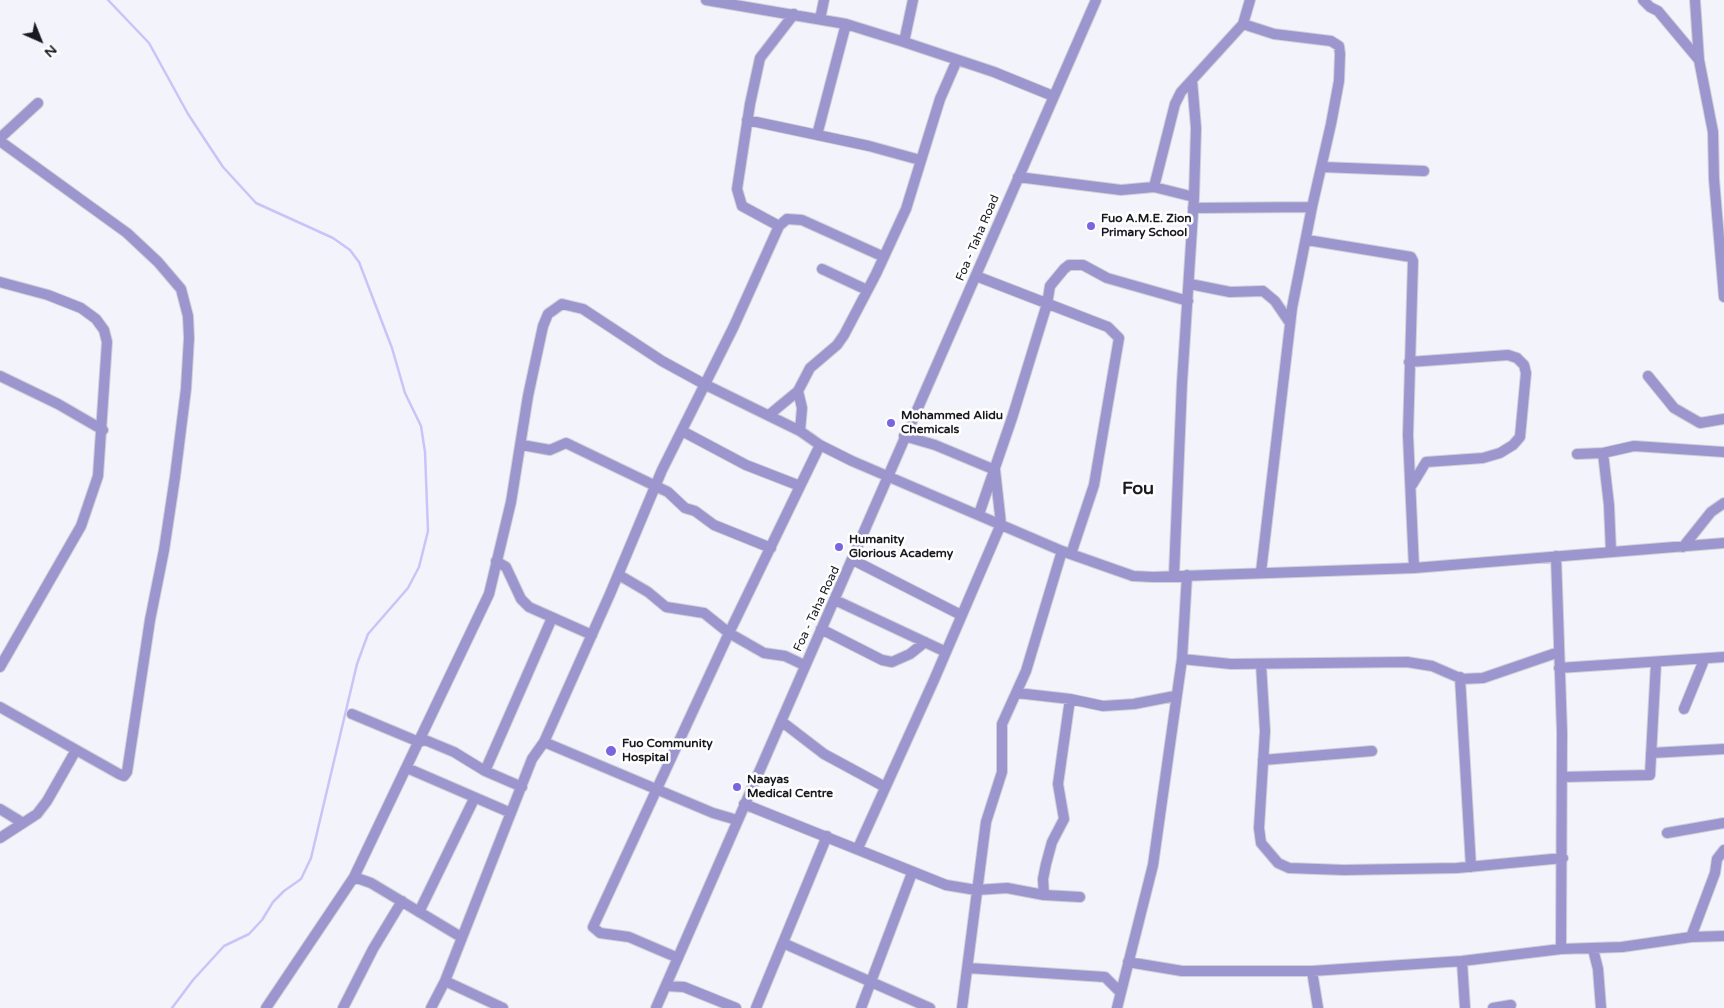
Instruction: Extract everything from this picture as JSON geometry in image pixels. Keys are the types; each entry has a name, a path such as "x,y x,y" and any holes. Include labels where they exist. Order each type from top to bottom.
{"street":[{"path":"706,0 750,4 846,24 957,60 1053,96"},
{"path":"820,19 824,0"},
{"path":"904,42 913,0"},
{"name":"Foa - Taha Road","path":"656,1008 804,665 853,560 886,476 976,276 1096,0"},
{"path":"1154,187 1176,104 1182,92 1243,24 1250,0"},
{"path":"1643,0 1650,7 1658,11 1700,60"},
{"path":"1695,0 1700,60 1713,132 1714,179 1724,297"},
{"path":"779,226 742,206 739,199 738,179 747,120 760,58 794,14"},
{"path":"817,135 846,24"},
{"path":"1243,24 1274,34 1331,41 1339,46 1339,81 1322,167 1312,206 1290,323 1261,572"},
{"path":"769,415 798,390 810,368 837,345 867,290 906,209 940,99 957,60"},
{"path":"1174,575 1176,490 1194,203 1196,128 1192,80"},
{"path":"0,707 119,774 124,776 127,772 144,657 175,478 186,389 188,316 181,289 158,262 127,233 0,139 38,103"},
{"path":"747,120 920,160"},
{"path":"1322,167 1424,170"},
{"path":"1018,177 1121,190 1154,187 1194,203 1312,206"},
{"path":"431,1008 444,981 532,759 544,742 682,431 738,318 779,226 787,219 802,220 884,257"},
{"path":"1307,240 1411,258 1413,274 1408,435 1412,484 1414,568"},
{"path":"979,514 995,470 1047,304 1050,286 1064,269 1076,263 1107,278 1188,301"},
{"path":"822,269 867,290"},
{"path":"962,1008 986,822 1002,772 1002,724 1005,713 1017,693 1066,553 1094,485 1118,338 1108,327 976,276"},
{"path":"0,282 48,295 80,308 96,319 104,330 107,342 103,430 98,476 81,526 0,667"},
{"path":"1190,284 1230,292 1263,291 1275,302 1290,323"},
{"path":"266,1008 354,877 489,594 522,445 528,396 543,326 548,314 562,304 573,304 583,309 662,361 704,384 800,431 820,445 886,476 979,514 1066,553 1133,576 1153,577 1414,568 1724,543"},
{"path":"1409,362 1508,355 1517,358 1524,365 1526,373 1520,437 1513,445 1500,453 1483,458 1426,462 1412,484"},
{"path":"0,376 58,404 103,430"},
{"path":"1648,376 1674,408 1700,423 1724,419"},
{"path":"798,390 802,408 800,431"},
{"path":"682,431 746,465 800,486"},
{"path":"904,436 935,445 995,470"},
{"path":"522,445 550,450 566,443 668,492 686,508 695,511 714,525 771,548"},
{"path":"678,958 628,937 600,933 593,927 729,633 820,445"},
{"path":"1578,454 1603,453 1634,446 1724,452"},
{"path":"1603,453 1609,505 1611,552"},
{"path":"858,848 1001,524 995,470"},
{"path":"1683,546 1711,512 1724,503"},
{"path":"1556,556 1562,777 1562,949"},
{"path":"853,560 961,615"},
{"path":"496,561 506,567 525,603 535,611 592,635"},
{"path":"619,575 648,592 666,607 704,613 729,633 764,653 785,656 804,665"},
{"path":"1117,1008 1119,991 1153,865 1175,696 1182,660 1187,575"},
{"path":"835,600 946,652"},
{"path":"484,771 552,618"},
{"path":"821,629 882,660 892,662 910,654 925,642"},
{"path":"1182,660 1211,663 1261,664 1296,662 1407,662 1432,666 1460,678 1483,678 1559,652"},
{"path":"1559,668 1704,660 1724,657"},
{"path":"1684,709 1704,660"},
{"path":"1562,777 1650,775 1656,663"},
{"path":"1261,664 1265,731 1259,828 1261,843 1278,863 1289,868 1344,870 1471,867 1563,858"},
{"path":"1460,678 1471,867"},
{"path":"1017,693 1070,699 1103,706 1134,704 1175,696"},
{"path":"1044,894 1043,879 1046,864 1052,842 1064,820 1058,784 1070,699"},
{"path":"352,714 419,742 425,740 454,752 484,771 522,787"},
{"path":"781,722 824,754 885,787"},
{"path":"544,742 713,813 737,820"},
{"path":"1651,753 1724,749"},
{"path":"0,838 37,814 47,801 76,750"},
{"path":"1263,760 1372,751"},
{"path":"406,768 474,799 511,813"},
{"path":"419,912 474,799"},
{"path":"744,804 858,848 912,873 946,885 976,890 1007,888 1080,897"},
{"path":"0,809 23,823"},
{"path":"1667,833 1724,823"},
{"path":"756,1008 826,836"},
{"path":"1691,937 1715,873 1717,859 1724,850"},
{"path":"861,1008 912,873"},
{"path":"354,877 371,883 461,937"},
{"path":"343,1008 373,950 402,901"},
{"path":"1128,962 1182,971 1312,971 1462,961 1562,949 1642,946 1691,937 1724,936"},
{"path":"783,943 930,1008"},
{"path":"1593,949 1598,969 1601,1008"},
{"path":"1462,961 1465,1008"},
{"path":"968,968 1105,977 1119,991"},
{"path":"1312,971 1318,1008"},
{"path":"444,981 503,1008"},
{"path":"666,986 684,987 736,1008"},
{"path":"1493,1008 1511,1005"}],"waterway":[{"path":"108,0 149,43 188,114 223,167 256,203 333,238 350,250 359,262 392,348 405,393 421,426 425,452 428,531 419,567 408,588 368,634 357,664 311,858 301,879 284,891 273,902 262,920 249,934 224,946 193,980 172,1008"}],"place":[{"name":"Fuo A.M.E. Zion Primary School","path":"1091,226"},
{"name":"Mohammed Alidu Chemicals","path":"891,423"},
{"name":"Humanity Glorious Academy","path":"839,547"},
{"name":"Fuo Community Hospital","path":"611,751"},
{"name":"Naayas Medical Centre","path":"737,787"}],"district":[{"name":"Fou","path":"1138,489"}]}
